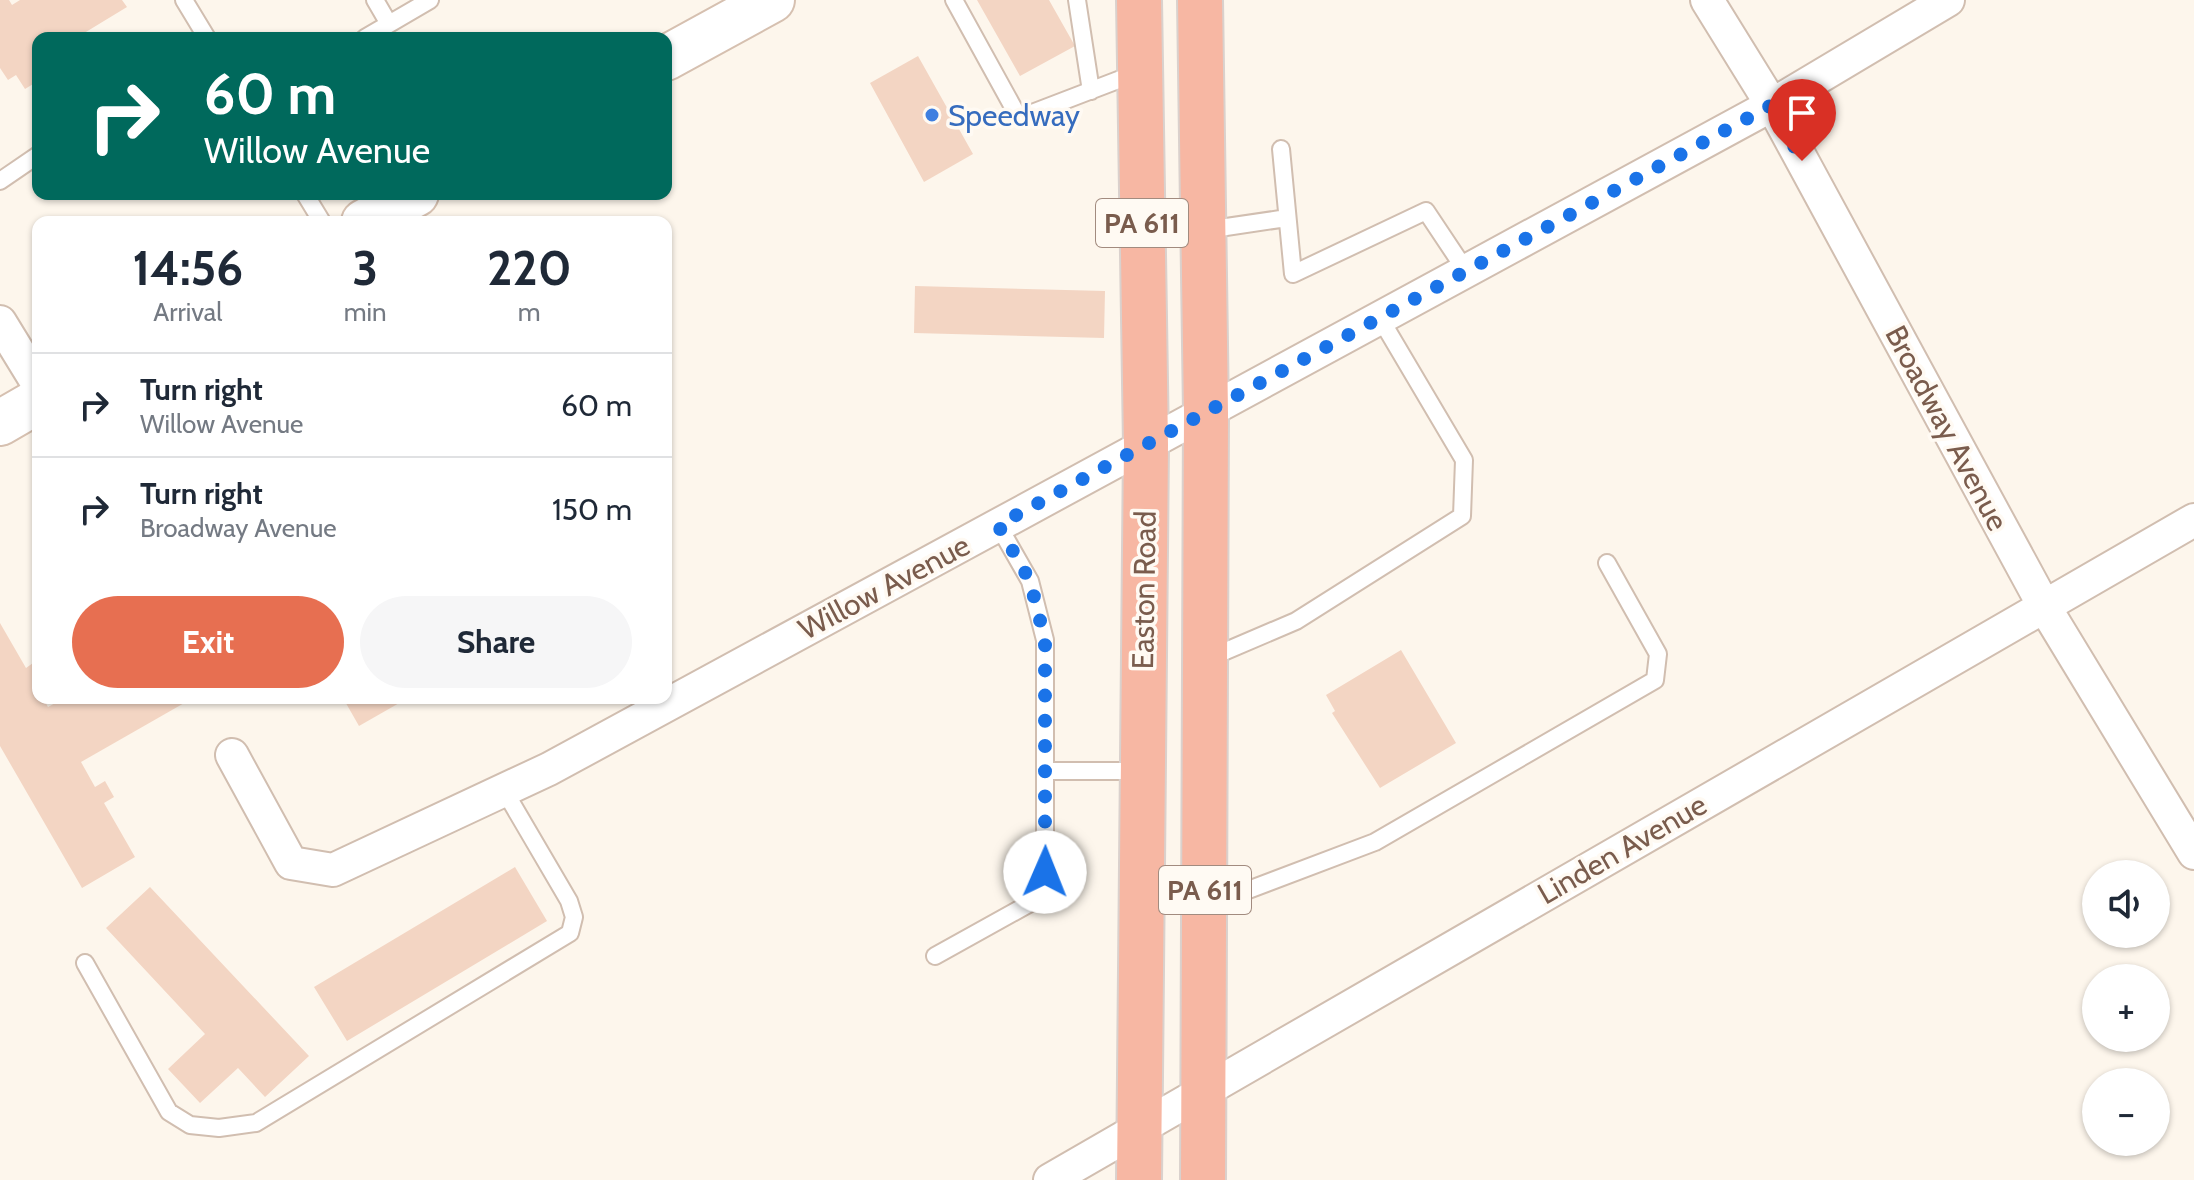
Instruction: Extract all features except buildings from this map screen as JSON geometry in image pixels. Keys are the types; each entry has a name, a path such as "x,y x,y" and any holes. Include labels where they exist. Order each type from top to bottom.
{"highway":[{"name":"Easton Road","path":"1139,0 1146,445 1139,1180"},
{"name":"Easton Road","path":"1200,0 1206,413 1203,1180"}],"main road":[{"path":"672,55 772,0"},
{"path":"375,216 405,200"},
{"path":"0,423 32,404"}],"street":[{"name":"Broadway Avenue","path":"1707,0 1772,105 2044,606 2194,853"},
{"name":"Willow Avenue","path":"672,702 1772,105 1948,0"},
{"path":"0,322 32,374"},
{"name":"Linden Avenue","path":"1050,1180 2194,520"},
{"name":"Willow Avenue","path":"232,755 291,863 333,870 549,769 669,704"}],"lane":[{"path":"184,0 203,32"},
{"path":"375,0 389,24"},
{"path":"375,32 430,0"},
{"path":"954,0 1019,118 1140,72"},
{"path":"1077,0 1091,91"},
{"path":"1281,149 1293,274 1426,211 1466,271"},
{"path":"0,181 32,159"},
{"path":"1203,231 1287,218"},
{"path":"1206,660 1296,621 1462,516 1464,460 1380,318"},
{"path":"935,956 1034,901 1045,872 1045,640 1030,581 998,525"},
{"path":"1205,907 1375,842 1655,680 1658,654 1607,563"},
{"path":"1046,771 1142,771"},
{"path":"85,963 169,1112 190,1125 219,1128 256,1123 570,933 574,917 569,901 504,790"}],"place":[{"name":"Speedway","path":"932,115"}],"route":[{"path":"1045,872 1045,640 1030,581 998,525 1772,105 1802,161"}]}
